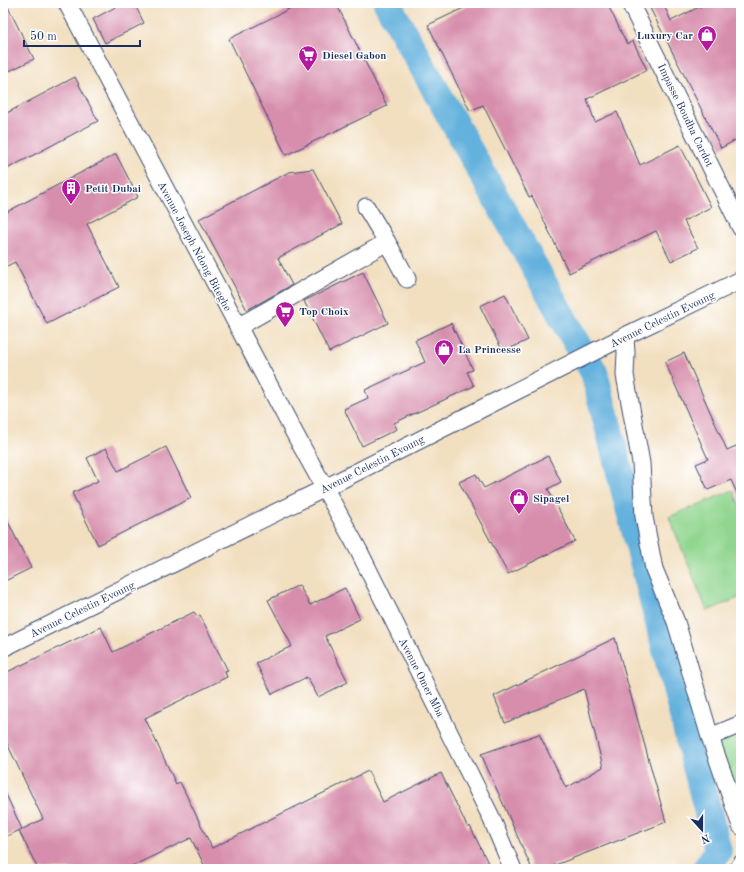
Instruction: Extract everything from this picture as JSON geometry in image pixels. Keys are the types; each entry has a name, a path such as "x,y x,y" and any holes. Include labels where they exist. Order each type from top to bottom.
{"street":[{"name":"Avenue Joseph Ndong Biteghe","path":"67,3 325,488"},
{"name":"Impasse Boudha Cardot","path":"630,3 741,228"},
{"path":"366,207 407,279"},
{"path":"238,327 387,242"},
{"name":"Avenue Celestin Evoung","path":"3,648 325,488 625,336 741,280"},
{"path":"625,336 625,375 641,462 644,517 654,569 676,622 710,737 741,826"},
{"name":"Avenue Omer Mba","path":"325,488 359,551 471,775 502,843 512,867 511,869"},
{"path":"710,737 741,724"},
{"path":"738,869 741,864"}],"green space":[{"path":"733,490 741,509 741,597 707,611 669,517"},
{"path":"741,724 741,826 710,737"}],"building":[{"path":"3,3 6,3 34,59 3,74"},
{"path":"123,3 134,3 144,23 105,43 93,19"},
{"name":"Diesel Gabon","path":"301,3 336,3 387,106 286,155 229,39"},
{"path":"474,3 607,3 627,44 633,41 647,70 587,99 595,122 617,112 640,165 680,145 711,207 684,221 698,248 671,261 656,231 569,273 532,196 529,197 483,105 470,111 428,25"},
{"name":"Luxury Car","path":"663,3 671,21 707,3 741,3 741,137 721,148 650,8"},
{"path":"75,77 98,121 3,171 3,115"},
{"path":"116,154 138,197 87,224 119,287 47,324 15,262 3,268 3,214"},
{"path":"313,169 342,224 278,258 292,285 247,310 199,219 289,172"},
{"path":"363,272 388,323 329,352 304,301"},
{"path":"505,294 528,340 503,352 480,306"},
{"path":"451,323 473,370 467,372 474,386 394,423 397,429 362,446 344,409 368,398 365,390 425,362 415,340"},
{"path":"684,353 727,450 741,444 741,502 731,480 708,490 696,464 708,459 665,362"},
{"path":"166,447 191,498 98,545 72,493 98,481 87,458 106,448 118,471"},
{"name":"Sipagel","path":"548,456 561,482 548,489 575,541 508,574 459,482 476,474 484,488"},
{"path":"3,512 31,568 3,582"},
{"path":"299,585 310,605 345,588 360,619 325,636 348,682 318,697 307,677 272,694 256,663 292,646 268,600"},
{"path":"194,612 197,616 200,615 228,671 225,672 227,677 145,718 176,784 180,782 212,848 368,771 383,802 441,773 468,828 470,826 491,869 206,869 191,838 126,869 38,869 19,831 43,819 3,735 3,674 101,627 113,652"},
{"path":"615,638 666,822 545,869 532,869 481,754 539,734 566,788 603,767 584,689 505,723 494,696"},
{"path":"3,788 22,829 3,838"}],"waterway":[{"path":"387,3 594,372 718,851 706,869"}],"place":[{"name":"Luxury Car","path":"707,52"},
{"name":"Diesel Gabon","path":"308,72"},
{"name":"Petit Dubai","path":"71,205"},
{"name":"Top Choix","path":"285,328"},
{"name":"La Princesse","path":"444,366"},
{"name":"Sipagel","path":"519,515"}]}
